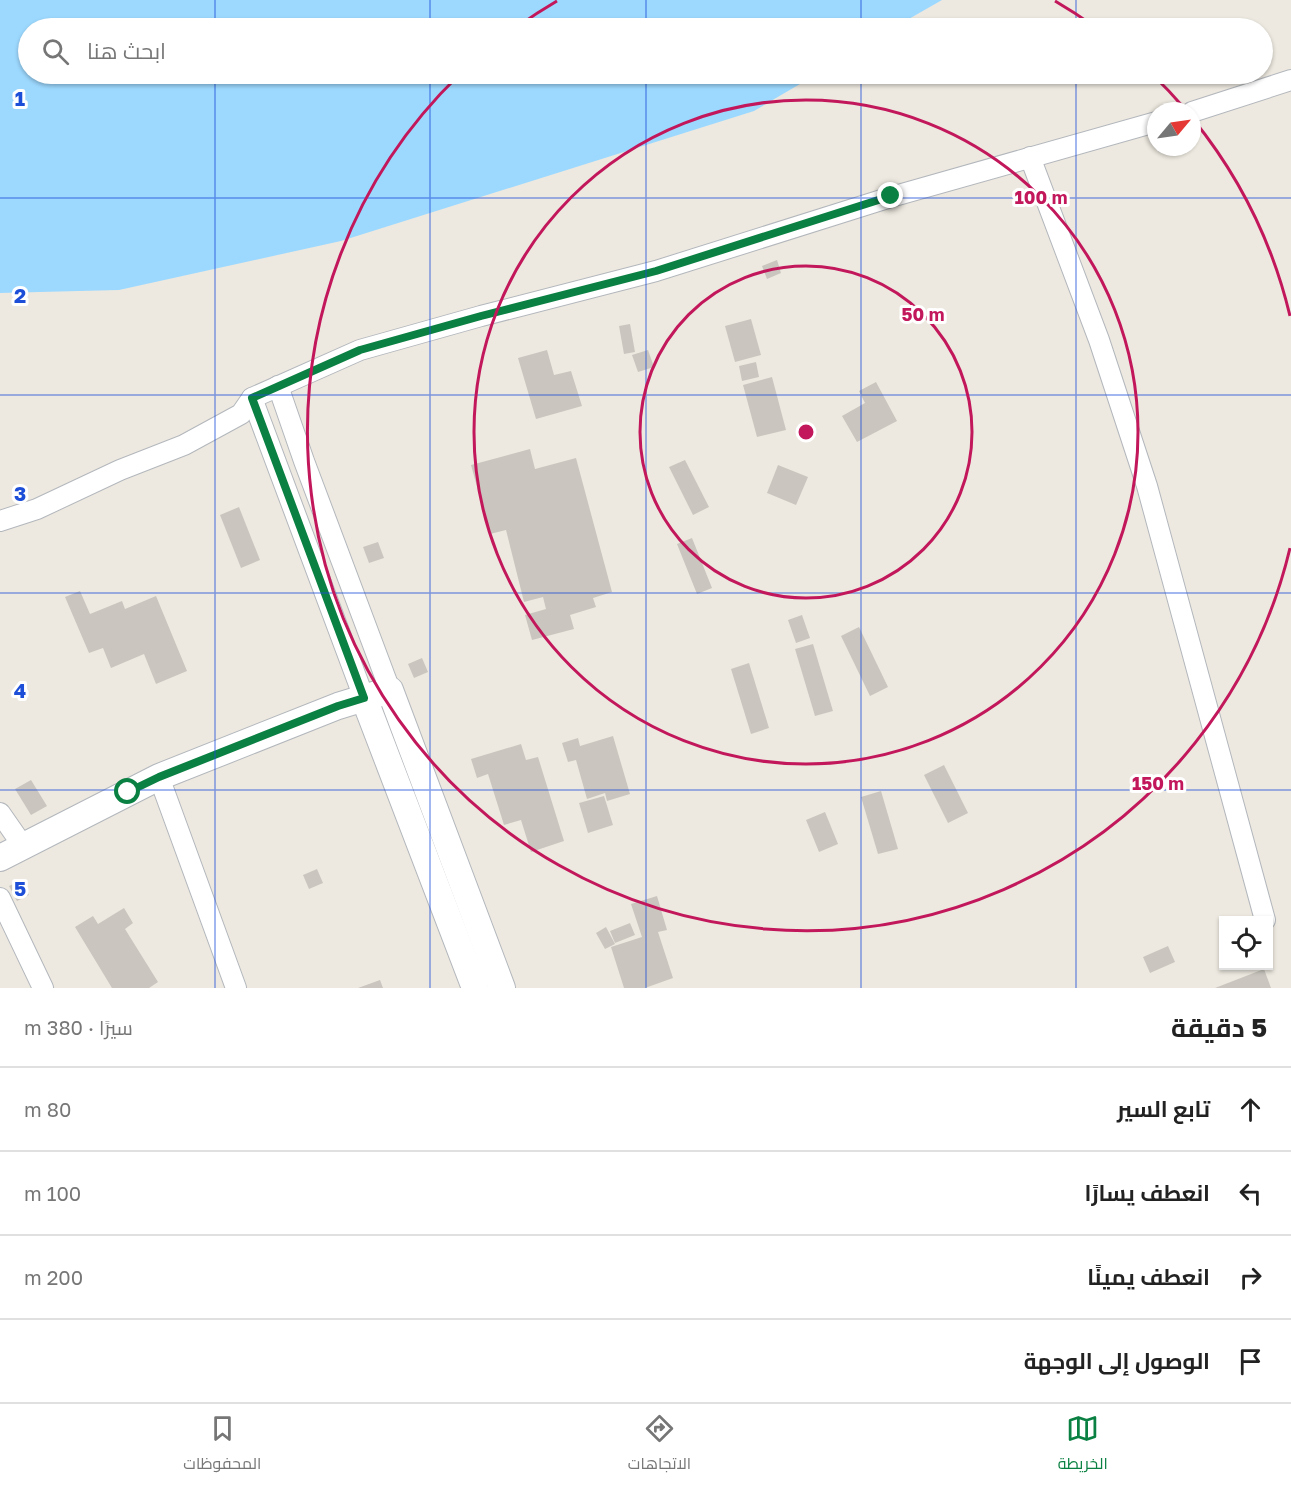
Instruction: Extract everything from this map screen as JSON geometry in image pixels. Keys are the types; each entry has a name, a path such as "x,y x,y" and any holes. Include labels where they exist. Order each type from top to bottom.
{"street":[{"path":"1201,109 1291,80"},
{"path":"0,521 37,509 120,470 184,445 241,414 252,398 360,350 656,271 891,196 1147,124"},
{"path":"1030,157 1099,340 1147,486 1264,916"},
{"path":"278,386 502,988"},
{"path":"252,398 475,988"},
{"path":"0,858 159,777 338,706 390,690"},
{"path":"159,777 236,988"},
{"path":"0,813 22,846"},
{"path":"0,898 43,988"}],"water":[{"path":"0,0 942,0 910,18 18,18 18,84 800,84 754,111 341,241 119,290 0,293"}],"building":[{"path":"777,260 781,273 767,279 762,266"},
{"path":"751,319 761,355 735,362 725,326"},
{"path":"630,324 635,352 624,354 619,326"},
{"path":"547,350 554,375 571,371 582,406 536,419 518,358"},
{"path":"648,350 654,367 638,372 632,355"},
{"path":"756,362 759,377 742,381 739,366"},
{"path":"772,377 786,430 757,437 743,385"},
{"path":"876,382 897,421 857,442 842,416 865,403 859,391"},
{"path":"530,449 535,469 576,458 612,592 593,598 596,607 570,615 574,629 532,640 525,615 546,609 543,597 524,602 506,530 490,534 471,465"},
{"path":"685,460 709,507 693,515 669,467"},
{"path":"778,465 808,477 796,505 767,493"},
{"path":"239,507 260,560 241,568 220,515"},
{"path":"692,538 712,588 697,594 677,544"},
{"path":"378,542 384,558 369,563 363,547"},
{"path":"80,591 90,614 122,601 125,609 156,596 187,671 156,684 144,654 111,668 103,648 89,653 65,597"},
{"path":"802,615 810,638 796,643 788,620"},
{"path":"859,627 888,687 870,696 841,636"},
{"path":"813,644 833,711 815,716 795,649"},
{"path":"422,658 428,672 414,678 408,664"},
{"path":"749,663 769,728 751,734 731,669"},
{"path":"613,736 630,794 607,801 605,793 587,799 576,760 568,762 562,743 578,738 580,746"},
{"path":"521,744 526,760 538,757 564,841 531,852 521,820 504,825 488,774 477,778 471,759"},
{"path":"944,765 968,813 948,823 924,775"},
{"path":"31,780 47,806 31,815 15,789"},
{"path":"881,791 898,849 878,854 861,797"},
{"path":"604,796 613,825 588,833 579,803"},
{"path":"825,812 838,844 819,852 806,820"},
{"path":"317,869 323,883 309,889 303,875"},
{"path":"21,880 29,895 17,901 9,886"},
{"path":"657,896 667,930 658,932 673,978 645,988 624,988 611,947 642,937 631,904"},
{"path":"124,908 133,923 125,929 158,982 149,988 112,988 75,927 93,916 98,924"},
{"path":"630,923 635,935 615,943 610,931"},
{"path":"606,927 615,944 605,949 596,933"},
{"path":"1168,946 1175,962 1150,973 1143,957"},
{"path":"1264,970 1271,988 1215,988"},
{"path":"380,980 383,988 358,988"}],"route":[{"path":"128,792 159,777 338,706 364,698 252,398 360,350 656,271 891,196"}]}
